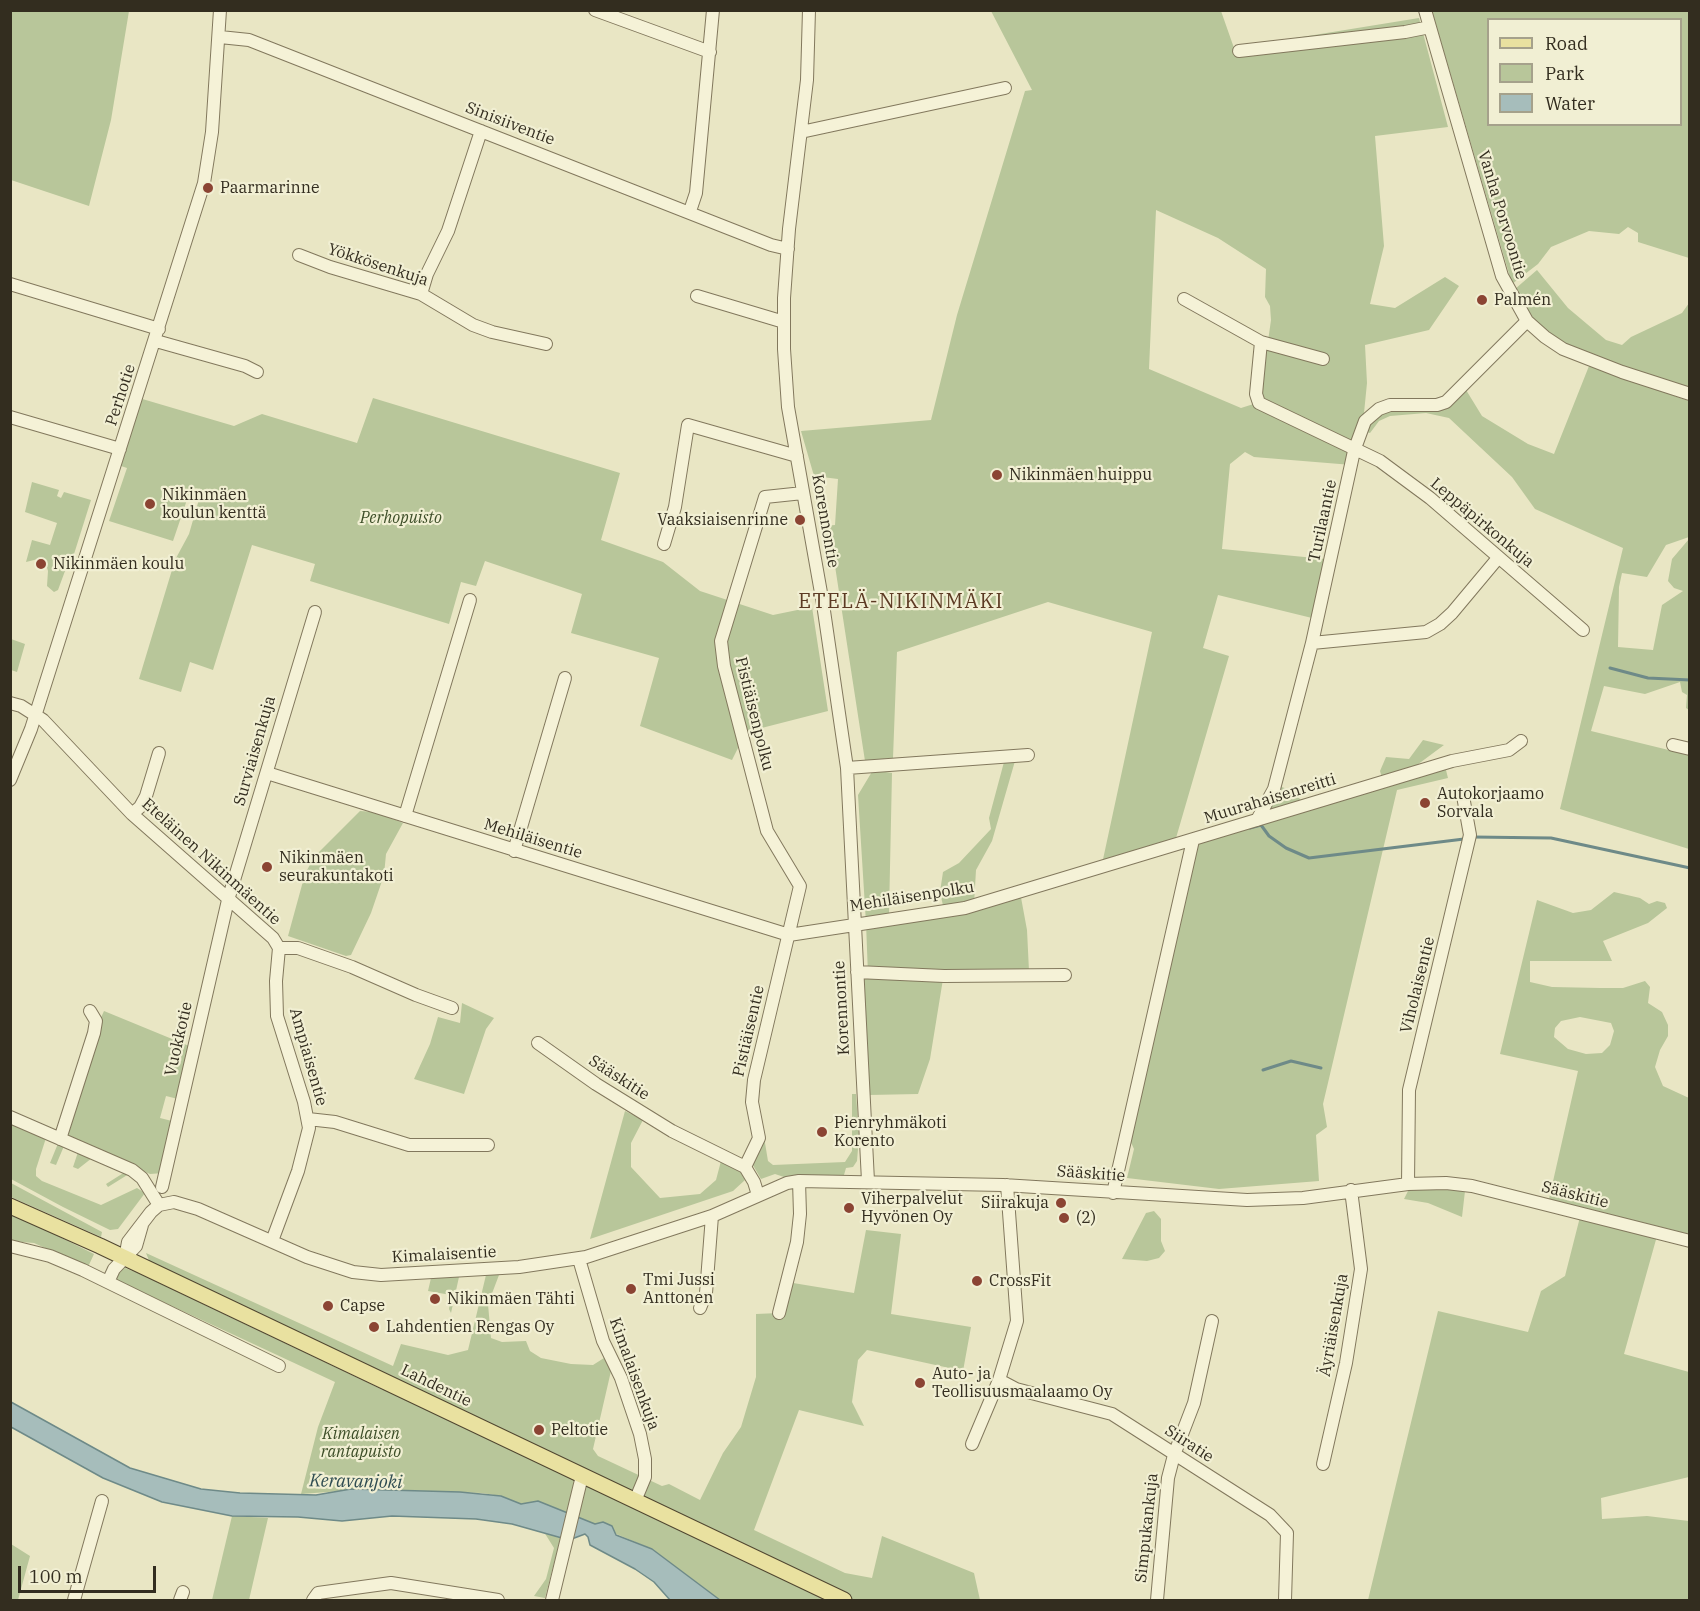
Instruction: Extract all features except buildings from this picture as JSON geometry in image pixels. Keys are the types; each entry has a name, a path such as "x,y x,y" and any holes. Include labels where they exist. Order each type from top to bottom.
{"main road":[{"name":"Lahdentie","path":"10,1206 125,1258 844,1600"}],"street":[{"name":"Perhotie","path":"10,780 36,714 206,174 220,37 220,10"},
{"path":"595,10 710,52"},
{"path":"690,212 696,193 713,10"},
{"name":"Korennontie","path":"809,10 807,80 788,249 784,322 788,407 828,637 847,768 868,1181"},
{"name":"Vanha Porvoontie","path":"1425,10 1502,276 1527,321 1563,349 1622,372 1689,394"},
{"path":"1239,51 1405,32 1430,27"},
{"name":"Sinisiiventie","path":"220,37 249,40 771,245 788,249"},
{"path":"801,132 1005,88"},
{"path":"421,294 427,274 448,231 481,131"},
{"name":"Yökkösenkuja","path":"299,255 330,267 421,294 473,325 503,335 546,344"},
{"path":"10,284 257,372"},
{"path":"697,296 784,322"},
{"path":"1184,299 1261,342 1323,360"},
{"name":"Turilaantie","path":"1257,820 1272,794 1312,643 1354,451 1365,421 1379,409 1390,405 1437,405 1446,402 1527,321"},
{"name":"Leppäpirkonkuja","path":"1261,342 1257,394 1259,403 1354,451 1380,461 1430,498 1583,630"},
{"path":"10,417 120,449"},
{"path":"664,544 675,507 688,425 797,456"},
{"name":"Pistiäisenpolku","path":"789,935 801,886 767,831 724,666 721,641 765,497 803,494"},
{"path":"1312,643 1426,632 1440,624 1452,613 1498,558"},
{"path":"405,816 471,600"},
{"name":"Surviaisenkuja","path":"228,900 315,612"},
{"path":"514,851 566,678"},
{"name":"Eteläinen Nikinmäentie","path":"10,703 36,714 132,814 273,938 279,948 298,948 352,967 452,1008"},
{"name":"Muurahaisenreitti","path":"1113,1193 1121,1148 1193,840 1452,761 1509,750 1521,741"},
{"path":"1673,745 1689,748"},
{"path":"132,814 140,807 146,796 159,753"},
{"path":"847,768 1028,755"},
{"name":"Mehiläisentie","path":"267,773 789,935"},
{"name":"Viholaisentie","path":"1408,1184 1409,1090 1467,857 1470,827 1463,796"},
{"name":"Mehiläisenpolku","path":"789,935 965,908 1193,840"},
{"name":"Vuokkotie","path":"162,1186 228,900"},
{"name":"Pistiäisentie","path":"745,1167 759,1138 752,1102 754,1080 789,935"},
{"name":"Ampiaisentie","path":"272,1241 308,1139 308,1119 277,1016 276,981 279,948"},
{"path":"857,972 944,976 1065,975"},
{"path":"60,1139 94,1033 96,1021 90,1011"},
{"name":"Sääskitie","path":"538,1043 596,1084 672,1131 745,1167"},
{"path":"10,1117 132,1170 142,1178 159,1205 128,1242 125,1258 114,1269 108,1282"},
{"path":"308,1119 335,1122 409,1145 488,1145"},
{"path":"745,1167 754,1182 758,1195"},
{"path":"779,1313 797,1242 800,1214 799,1181"},
{"name":"Sääskitie","path":"758,1195 799,1181 868,1181 1007,1185 1247,1200 1303,1198 1426,1182 1472,1186 1689,1241"},
{"path":"972,1444 999,1380 1017,1322 1007,1185"},
{"name":"Äyriäisenkuja","path":"1323,1464 1346,1364 1361,1269 1351,1190"},
{"name":"Kimalaisentie","path":"159,1205 174,1202 185,1204 336,1268 381,1275 519,1268 579,1259 712,1216 758,1195"},
{"path":"700,1308 706,1293 712,1216"},
{"path":"10,1246 50,1256 279,1366"},
{"name":"Kimalaisenkuja","path":"579,1259 603,1341 621,1378 640,1434 645,1459 645,1477 635,1501"},
{"name":"Simpukankuja","path":"1156,1600 1168,1478 1174,1455 1194,1403 1212,1321"},
{"name":"Siiratie","path":"999,1380 1016,1389 1112,1414 1270,1515 1284,1527 1288,1550 1285,1600"},
{"path":"552,1600 582,1476"},
{"path":"74,1600 102,1501"},
{"path":"313,1600 318,1593 391,1583 498,1600"}],"green space":[{"path":"11,10 129,11 111,120 89,206 11,180"},
{"path":"991,11 1221,11 1234,48 1419,18 1448,127 1375,136 1384,246 1370,304 1395,308 1445,277 1459,286 1429,330 1365,345 1367,383 1364,413 1437,405 1463,385 1482,416 1528,444 1554,454 1589,366 1689,401 1689,537 1666,545 1647,577 1622,573 1619,587 1618,647 1653,650 1662,605 1683,591 1674,588 1668,581 1672,559 1689,539 1689,710 1686,708 1687,695 1682,692 1680,682 1645,694 1604,686 1591,731 1689,755 1689,849 1560,809 1623,548 1535,509 1512,477 1449,418 1426,413 1390,416 1379,421 1370,433 1360,430 1352,465 1254,457 1245,452 1230,464 1222,549 1325,559 1312,618 1218,595 1203,648 1229,656 1176,838 1102,864 1152,632 1048,602 897,652 893,758 865,761 831,540 826,536 824,526 835,525 838,479 814,476 801,431 931,420 957,315 1025,91 1032,90","holes":["1156,210 1218,238 1266,269 1265,297 1270,306 1271,320 1261,390 1263,401 1241,408 1149,369"]},
{"path":"1432,11 1689,11 1689,258 1638,242 1638,233 1628,227 1619,234 1589,231 1551,247 1538,264 1512,284"},
{"path":"1537,270 1568,308 1606,340 1622,345 1631,337 1682,313 1689,303 1689,389 1593,358 1563,343 1537,324 1515,289"},
{"name":"Perhopuisto","path":"139,398 234,426 262,414 357,443 373,398 620,473 601,540 663,562 700,591 773,615 812,607 828,711 746,732 732,760 640,726 659,658 571,633 582,594 485,561 476,586 461,582 449,624 310,581 315,564 252,545 213,670 190,662 181,692 139,679 175,560 189,534 202,489 191,488 173,541 109,521 127,468 115,464"},
{"path":"32,482 59,490 57,496 61,498 64,492 91,500 69,570 65,571 58,590 54,592 47,586 46,564 38,559 26,562 32,540 50,545 57,523 25,512"},
{"path":"11,639 25,644 17,672 11,670"},
{"path":"1423,740 1444,745 1417,765 1428,770 1445,766 1448,778 1397,790 1323,1104 1327,1127 1316,1135 1319,1181 1219,1189 1127,1178 1134,1149 1129,1138 1197,844 1384,785 1380,771 1386,757 1409,759"},
{"path":"1015,761 992,841 976,870 974,904 1020,892 1027,930 1029,971 943,979 930,1059 918,1094 869,1095 863,981 868,975 858,795 873,770 892,773 889,914 944,910 940,892 943,872 959,863 991,829 989,818 1004,762"},
{"path":"1275,785 1291,790 1304,803 1268,814"},
{"path":"360,811 376,812 403,823 386,854 384,875 371,913 351,955 346,956 288,936 305,874 314,857"},
{"path":"1614,892 1640,898 1649,904 1657,901 1665,903 1667,908 1648,923 1603,941 1612,961 1530,961 1530,982 1552,987 1623,988 1645,981 1650,987 1648,1003 1662,1012 1668,1025 1668,1036 1660,1050 1655,1067 1663,1086 1689,1098 1689,1234 1549,1199 1578,1071 1500,1054 1537,900 1573,913 1591,910","holes":["1580,1017 1611,1023 1614,1031 1610,1045 1602,1053 1586,1054 1568,1049 1554,1037 1555,1028 1561,1021"]},
{"path":"462,1003 494,1018 486,1029 464,1094 414,1079 430,1044 438,1017 460,1023"},
{"path":"104,1011 194,1048 182,1100 166,1096 160,1118 176,1122 164,1173 150,1174 64,1135 94,1033"},
{"path":"852,1094 856,1094 859,1137 857,1161 853,1167 846,1168 844,1175 784,1177 775,1174 761,1179 750,1160 764,1137 768,1161 773,1165 845,1162 852,1151"},
{"path":"625,1111 643,1120 631,1143 631,1167 660,1198 700,1194 716,1180 721,1161 739,1169 745,1180 733,1191 590,1239"},
{"path":"10,1121 46,1138 36,1169 36,1176 42,1181 101,1205 137,1188 145,1193 118,1229 110,1230 63,1207 11,1179"},
{"path":"59,1141 132,1172 108,1187 106,1184 125,1172 92,1158 78,1169 73,1167 78,1152 64,1146 56,1165 50,1163"},
{"path":"11,1183 102,1232 101,1237 11,1197"},
{"path":"1409,1189 1465,1191 1462,1217 1428,1203 1404,1199"},
{"path":"1154,1211 1161,1219 1161,1241 1165,1251 1159,1258 1147,1261 1122,1259 1146,1213"},
{"path":"10,1212 94,1254 88,1267 34,1243 11,1241"},
{"path":"1580,1217 1657,1236 1624,1354 1689,1372 1689,1477 1601,1498 1602,1519 1647,1516 1689,1521 1689,1600 1368,1600 1438,1311 1528,1332 1541,1291 1565,1276"},
{"name":"Kimalaisen rantapuisto","path":"866,1230 901,1234 891,1314 971,1327 963,1371 867,1350 858,1360 852,1402 864,1426 799,1410 754,1530 845,1573 872,1578 882,1536 974,1573 980,1600 720,1600 652,1549 538,1501 521,1504 501,1496 482,1493 368,1489 301,1494 318,1427 335,1382 116,1280 119,1270 125,1268 138,1273 383,1390 389,1377 150,1263 146,1253 393,1366 401,1344 448,1355 468,1350 486,1275 499,1275 488,1304 491,1338 502,1342 526,1341 530,1351 541,1358 571,1364 593,1365 604,1358 611,1371 593,1449 598,1456 662,1486 669,1484 700,1500 723,1453 741,1427 756,1377 756,1314 779,1313 787,1282 854,1293"},
{"path":"459,1277 451,1313 449,1309 451,1295 428,1291 431,1278"},
{"path":"232,1516 268,1518 249,1600 212,1600"},
{"path":"544,1532 561,1536 545,1598 534,1596 546,1579 554,1548"},
{"path":"11,1544 30,1556 18,1600 11,1600"}],"water":[{"path":"11,1402 130,1468 201,1489 240,1493 316,1495 351,1489 460,1492 501,1496 521,1504 538,1501 595,1524 603,1522 612,1526 616,1535 652,1549 720,1600 670,1600 654,1582 590,1545 585,1534 569,1540 512,1524 476,1519 392,1516 342,1521 298,1517 232,1516 162,1502 103,1478 11,1427"}],"waterway":[{"path":"1610,668 1648,678 1690,680"},
{"path":"1250,828 1261,825 1269,836 1286,848 1309,858 1464,839"},
{"path":"1473,837 1551,838 1690,868"},
{"path":"1263,1070 1291,1061 1321,1068"}],"place":[{"name":"Paarmarinne","path":"208,188"},
{"name":"Palmén","path":"1482,300"},
{"name":"Nikinmäen huippu","path":"997,475"},
{"name":"Nikinmäen koulun kenttä","path":"150,504"},
{"name":"Vaaksiaisenrinne","path":"800,520"},
{"name":"Nikinmäen koulu","path":"41,564"},
{"name":"Autokorjaamo Sorvala","path":"1425,803"},
{"name":"Nikinmäen seurakuntakoti","path":"267,867"},
{"name":"Pienryhmäkoti Korento","path":"822,1132"},
{"name":"Siirakuja","path":"1061,1203"},
{"name":"Viherpalvelut Hyvönen Oy","path":"849,1208"},
{"name":"(2)","path":"1064,1218"},
{"name":"CrossFit","path":"977,1281"},
{"name":"Tmi Jussi Anttonen","path":"631,1289"},
{"name":"Nikinmäen Tähti","path":"435,1299"},
{"name":"Capse","path":"328,1306"},
{"name":"Lahdentien Rengas Oy","path":"374,1327"},
{"name":"Auto- ja Teollisuusmaalaamo Oy","path":"920,1383"},
{"name":"Peltotie","path":"539,1430"}],"district":[{"name":"ETELÄ-NIKINMÄKI","path":"901,602"}],"water label":[{"name":"Keravanjoki","path":"356,1482"}]}
